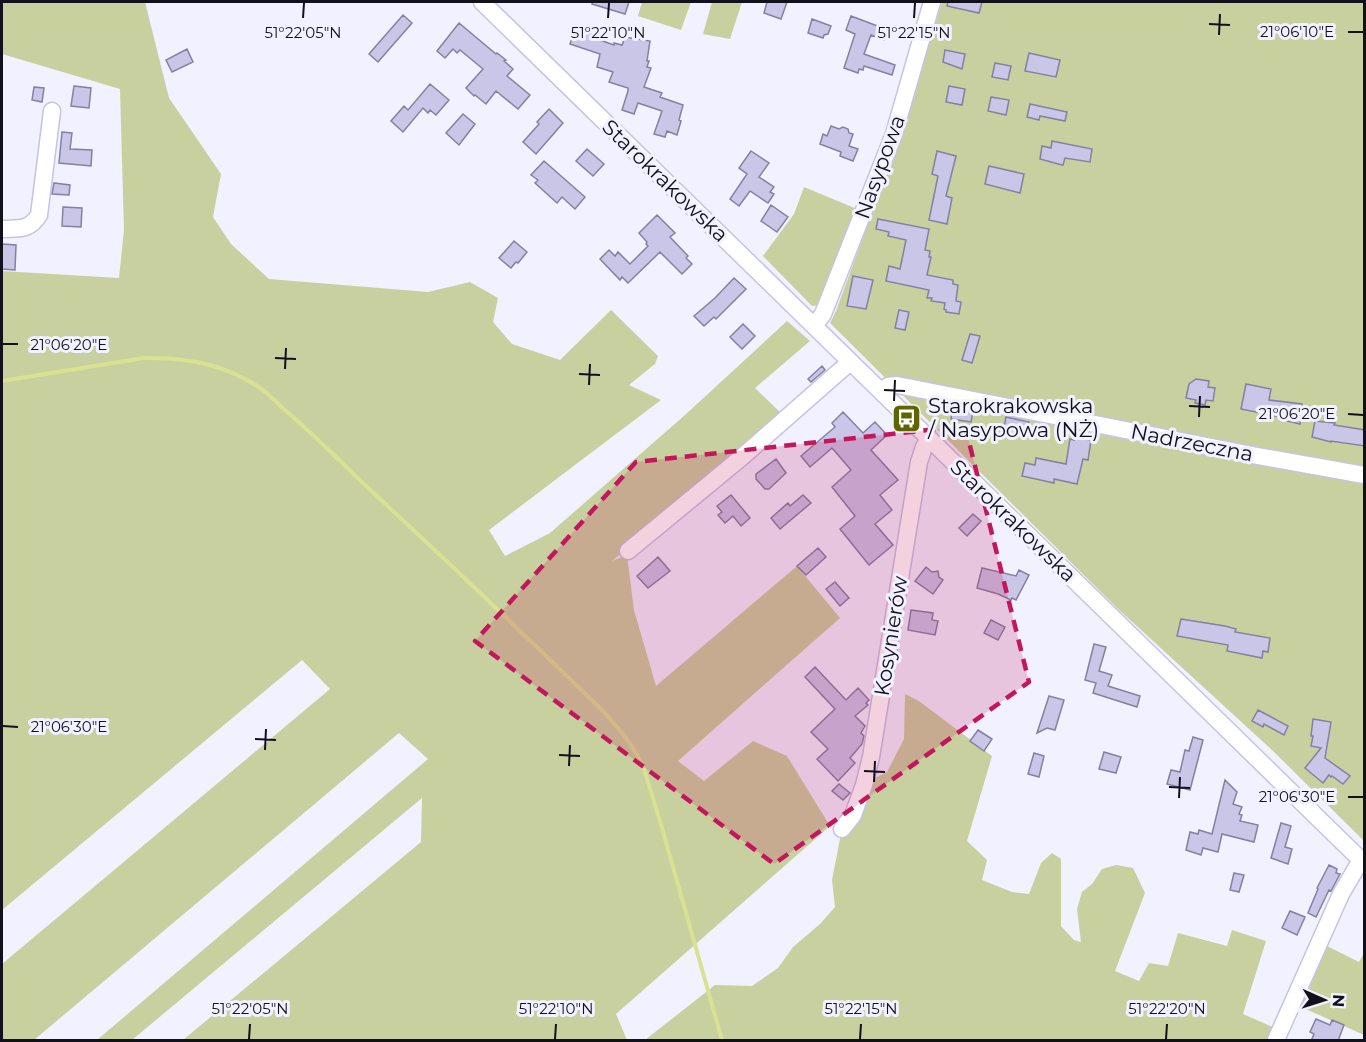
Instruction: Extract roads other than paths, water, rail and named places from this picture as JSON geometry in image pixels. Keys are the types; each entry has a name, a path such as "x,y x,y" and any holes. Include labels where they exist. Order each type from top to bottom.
{"street":[{"name":"Starokrakowska","path":"482,2 1363,862"},
{"name":"Nasypowa","path":"814,327 823,314 894,134 932,2"},
{"path":"2,229 25,228 35,222 39,215 52,111"},
{"path":"628,551 742,457 850,362"},
{"name":"Nadrzeczna","path":"881,391 888,386 897,385 1365,475"},
{"name":"Kosynierów","path":"842,829 853,815 871,757 919,462 929,439"},
{"path":"1276,1041 1341,894 1363,862"}],"waterway":[{"path":"2,381 144,358 203,363 244,378 264,391 305,428 604,712 636,753 643,766 660,821 722,1040"}],"place":[{"name":"Starokrakowska / Nasypowa (NŻ)","path":"907,418"}]}
